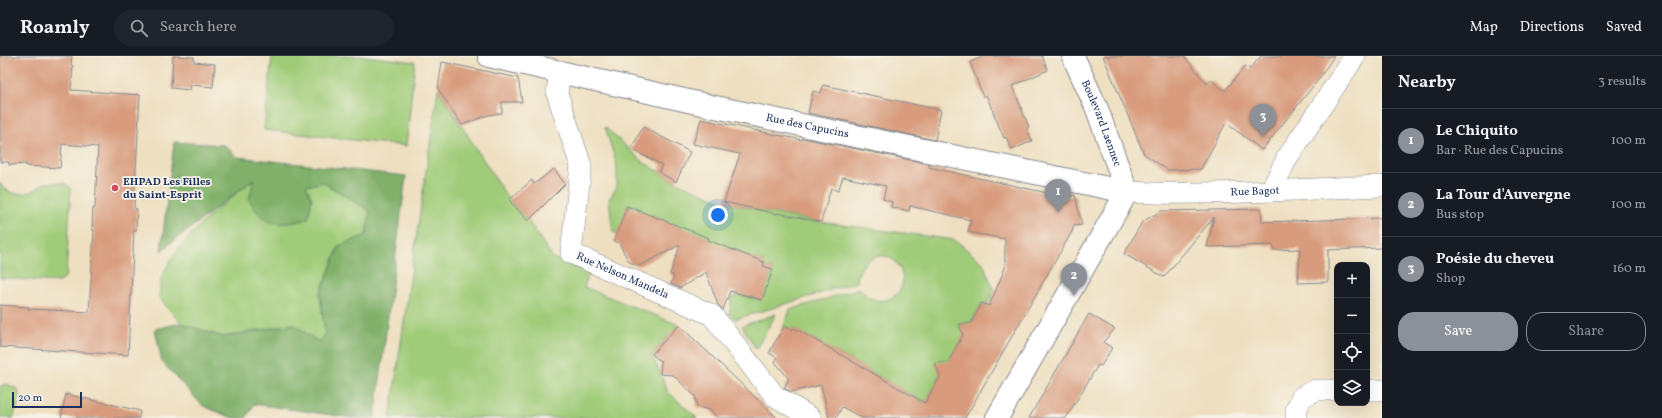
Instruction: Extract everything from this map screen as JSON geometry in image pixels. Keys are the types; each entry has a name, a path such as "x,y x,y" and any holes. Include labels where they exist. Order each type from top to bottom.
{"street":[{"name":"Rue des Capucins","path":"489,56 715,107 1127,192"},
{"name":"Boulevard Laennec","path":"1073,56 1096,109 1127,192"},
{"path":"1271,191 1287,158 1355,56"},
{"name":"Rue Nelson Mandela","path":"560,72 557,93 581,166 571,253 712,315 776,396 811,418"},
{"name":"Rue Bagot","path":"1127,192 1158,194 1382,186"},
{"path":"997,418 1127,192"},
{"path":"1296,418 1296,410 1302,397 1316,390 1334,390"},
{"path":"1370,390 1382,390"}],"green space":[{"path":"272,56 366,56 415,62 406,146 264,130"},
{"path":"438,89 509,200 530,223 553,258 589,273 584,287 679,325 652,354 668,392 697,418 390,418"},
{"path":"605,127 643,162 676,182 724,202 821,222 955,240 983,263 994,291 987,305 982,303 970,325 964,323 960,325 965,332 925,403 794,328 792,330 784,326 790,310 860,288 866,296 874,300 890,299 901,288 903,280 897,263 891,258 884,256 876,257 863,265 859,272 857,282 736,319 729,314 732,298 737,294 761,300 773,269 763,266 764,262 753,258 741,257 743,253 730,248 729,251 707,243 709,238 663,224 664,220 652,215 651,218 639,213 640,209 628,205 617,234 613,232 609,199 617,187 617,166"},
{"path":"174,142 225,145 237,157 406,176 375,418 353,418 254,404 246,418 233,418 203,406 162,362 155,329 181,323 223,337 293,324 319,342 325,335 320,294 339,246 366,235 370,211 323,182 306,186 312,199 308,219 289,223 270,222 258,213 249,199 254,179 161,251"},
{"path":"255,178 306,186 323,182 370,211 366,235 339,246 320,293 325,335 319,343 293,324 223,337 181,323 159,298 163,274 181,246 216,210"},
{"path":"0,183 10,192 16,194 28,193 44,183 64,183 71,188 66,276 59,282 0,278"},
{"path":"776,314 756,349 742,326"},
{"path":"6,384 18,389 20,399 13,418 0,418 0,386"}],"building":[{"name":"EHPAD Les Filles du Saint-Esprit","path":"0,56 72,56 71,65 73,66 71,90 140,95 134,208 137,209 136,231 134,231 128,355 0,347 0,305 29,307 28,309 89,312 94,230 92,230 93,208 95,208 98,147 62,144 60,168 26,166 26,164 9,165 9,162 0,162"},
{"path":"173,56 194,57 194,62 215,64 213,87 191,85 190,90 171,88"},
{"path":"985,56 1042,56 1048,70 1012,86 1029,127 1027,128 1032,141 1012,150 1006,137 1004,138 986,95 983,97 970,62"},
{"path":"1103,56 1184,56 1207,84 1211,80 1225,91 1245,66 1250,69 1261,56 1334,56 1318,80 1262,150 1226,123 1201,169 1168,170 1144,154"},
{"path":"442,62 518,78 522,102 502,102 502,113 488,115 462,125 438,89"},
{"path":"823,85 941,110 935,140 808,113 813,91 821,93"},
{"path":"701,119 930,164 929,167 937,169 1066,197 1075,195 1082,225 1073,226 1073,230 965,418 862,418 842,407 836,418 829,418 821,385 792,392 784,388 789,379 775,362 777,358 769,353 784,326 792,330 794,328 925,403 940,377 935,363 948,362 963,335 959,324 971,323 982,303 989,306 1005,268 1005,239 968,232 971,220 910,206 909,211 891,207 892,202 883,199 886,186 843,177 838,191 831,188 821,222 724,202 740,154 693,144"},
{"path":"643,127 690,152 676,182 659,172 662,165 631,149"},
{"path":"554,169 565,184 528,221 509,200 532,180 534,184"},
{"path":"627,206 709,238 708,240 764,262 763,266 773,269 762,300 730,291 723,310 718,305 706,272 680,288 671,284 674,276 670,274 680,245 639,266 629,262 619,243 614,241"},
{"path":"1261,209 1262,222 1382,218 1382,248 1328,250 1328,282 1298,283 1300,249 1274,250 1273,245 1207,247 1214,217 1164,277 1124,254 1142,222 1161,211"},
{"path":"1089,314 1115,329 1103,342 1112,348 1101,366 1098,365 1066,418 1029,418"},
{"path":"679,325 777,418 718,418 710,410 697,407 695,396 673,375 660,374 661,362 652,354"},
{"path":"66,394 140,411 139,418 61,418"}],"place":[{"name":"Poésie du cheveu","path":"1263,137"},
{"name":"EHPAD Les Filles du Saint-Esprit","path":"115,188"},
{"name":"Le Chiquito","path":"1058,212"},
{"name":"La Tour d'Auvergne","path":"1074,296"}]}
